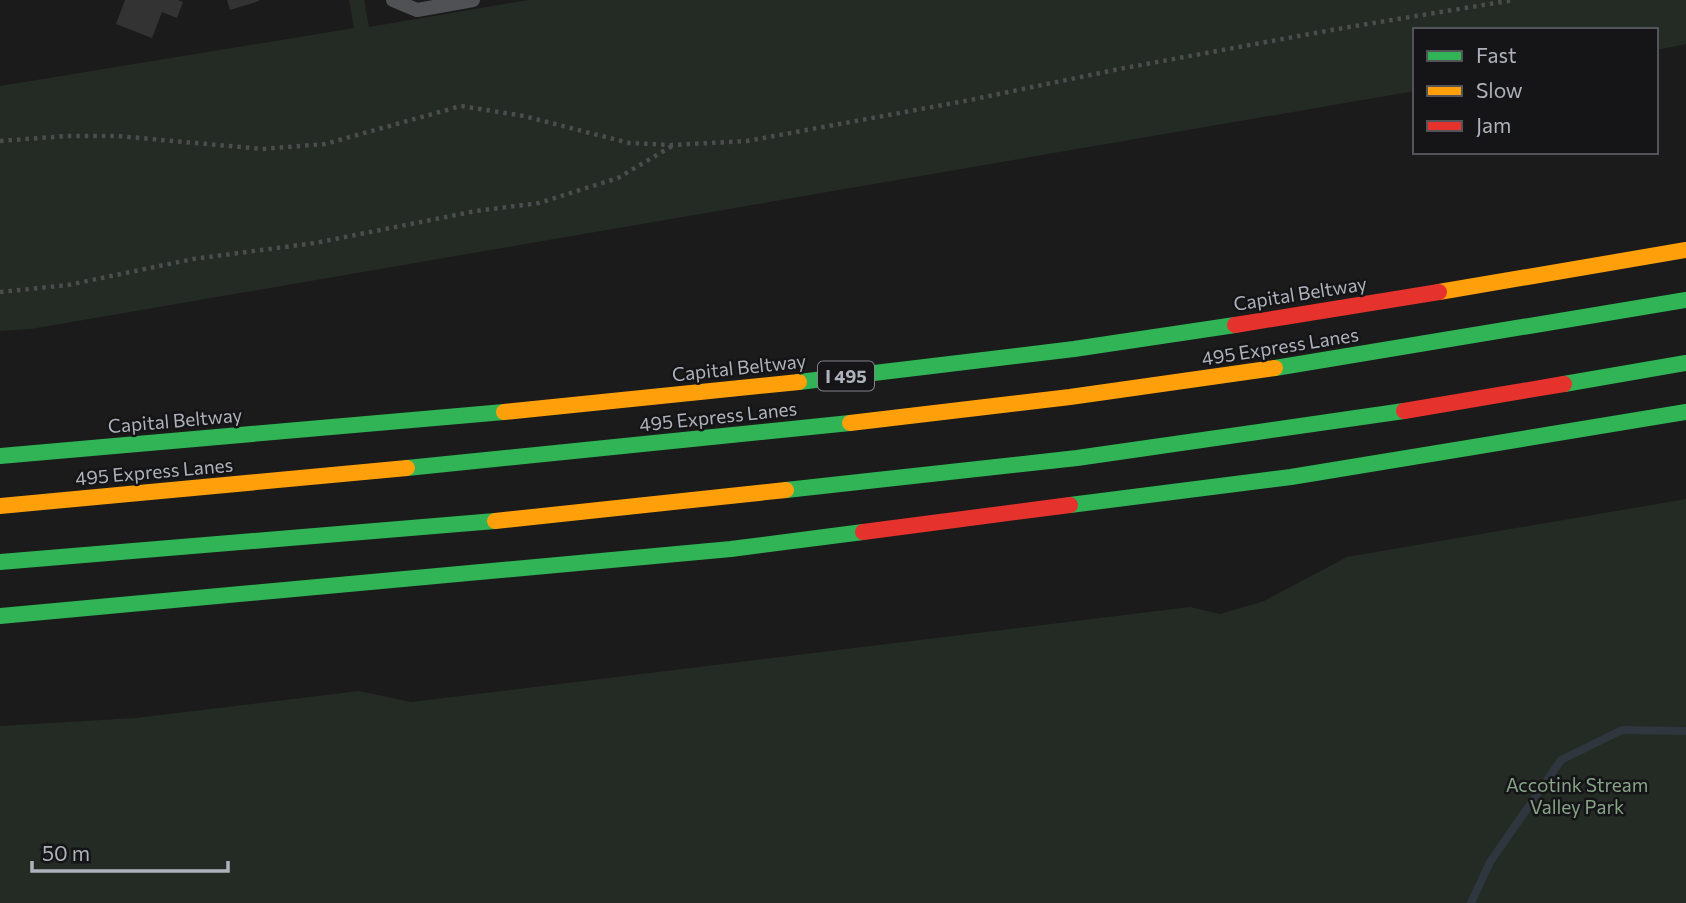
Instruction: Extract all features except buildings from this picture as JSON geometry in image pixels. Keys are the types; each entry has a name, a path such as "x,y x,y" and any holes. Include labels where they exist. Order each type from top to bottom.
{"highway":[{"name":"Capital Beltway","path":"0,456 485,414 989,360 1172,335 1432,294 1686,250"},
{"name":"495 Express Lanes","path":"0,506 684,440 1074,397 1402,349 1686,300"},
{"path":"0,562 553,516 1064,459 1435,407 1686,363"},
{"path":"0,616 732,549 1292,477 1686,412"}],"lane":[{"path":"393,0 417,10 473,0"}],"path":[{"path":"0,141 118,136 262,149 325,145 461,106 524,116 629,143 672,145 747,141 970,100 1119,69 1514,0"},
{"path":"0,292 68,285 193,259 314,243 476,211 539,203 618,178 672,145"}],"green space":[{"path":"349,0 364,0 369,27 528,0 1686,0 1686,44 1658,50 1658,28 1413,28 1413,91 31,329 0,331 0,86 354,28"},
{"name":"Accotink Stream Valley Park","path":"1686,499 1686,903 0,903 0,726 135,718 359,691 411,702 1190,607 1220,614 1264,601 1347,557"}],"waterway":[{"path":"1471,903 1490,862 1561,760 1622,730 1686,731"}],"traffic: fast":[{"path":"1275,368 1686,300"},
{"path":"799,382 1074,349 1235,325"},
{"path":"1564,384 1686,363"},
{"path":"786,490 1077,458 1404,411"},
{"path":"0,456 504,412"},
{"path":"1070,505 1291,477 1686,412"},
{"path":"407,468 850,423"},
{"path":"0,562 495,521"},
{"path":"0,616 731,549 863,532"}],"traffic: slow":[{"path":"1439,292 1686,250"},
{"path":"850,423 1070,397 1275,368"},
{"path":"504,412 799,382"},
{"path":"0,506 407,468"},
{"path":"495,521 786,490"}],"traffic: jam":[{"path":"1235,325 1439,292"},
{"path":"1404,411 1564,384"},
{"path":"863,532 1070,505"}]}
